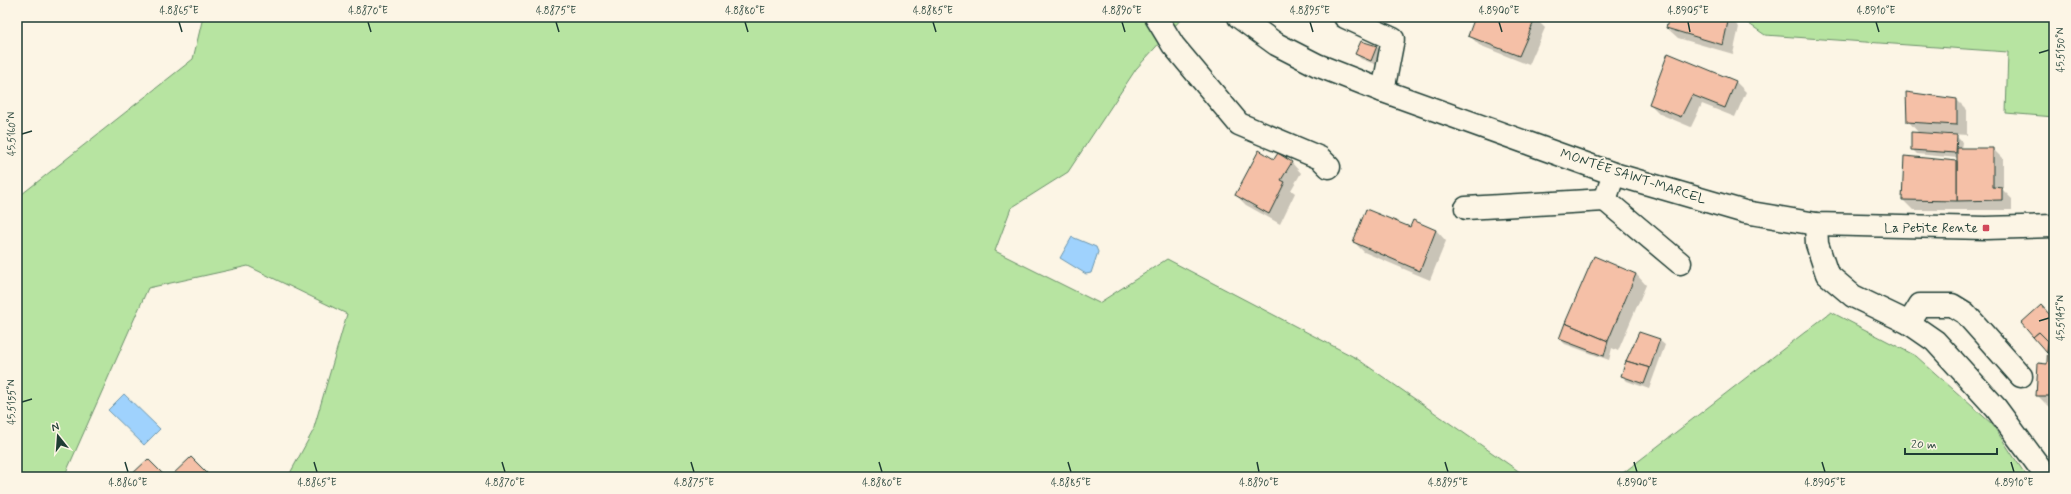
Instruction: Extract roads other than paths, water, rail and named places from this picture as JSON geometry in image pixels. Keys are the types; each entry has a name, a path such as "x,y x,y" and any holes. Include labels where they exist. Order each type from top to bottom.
{"main road":[{"path":"1156,17 1173,45 1239,124 1320,158 1329,167"},
{"name":"MONTÉE SAINT-MARCEL","path":"1239,17 1276,44 1318,65 1383,91 1614,174 1745,212 1816,224 1986,228 2054,226"},
{"path":"1345,17 1393,39 1383,91"},
{"path":"1605,200 1614,174"},
{"path":"1466,208 1605,200 1680,264"},
{"path":"1816,224 1817,244 1827,274 1853,296 1909,323 1935,342 1996,408 2046,477"},
{"path":"1909,323 1920,305 1952,305 1965,313 2021,376"}],"water":[{"path":"1072,237 1096,247 1098,252 1091,273 1086,274 1060,258"},
{"path":"124,394 160,429 144,445 108,410"}],"place":[{"name":"La Petite Rente","path":"1986,228"}]}
